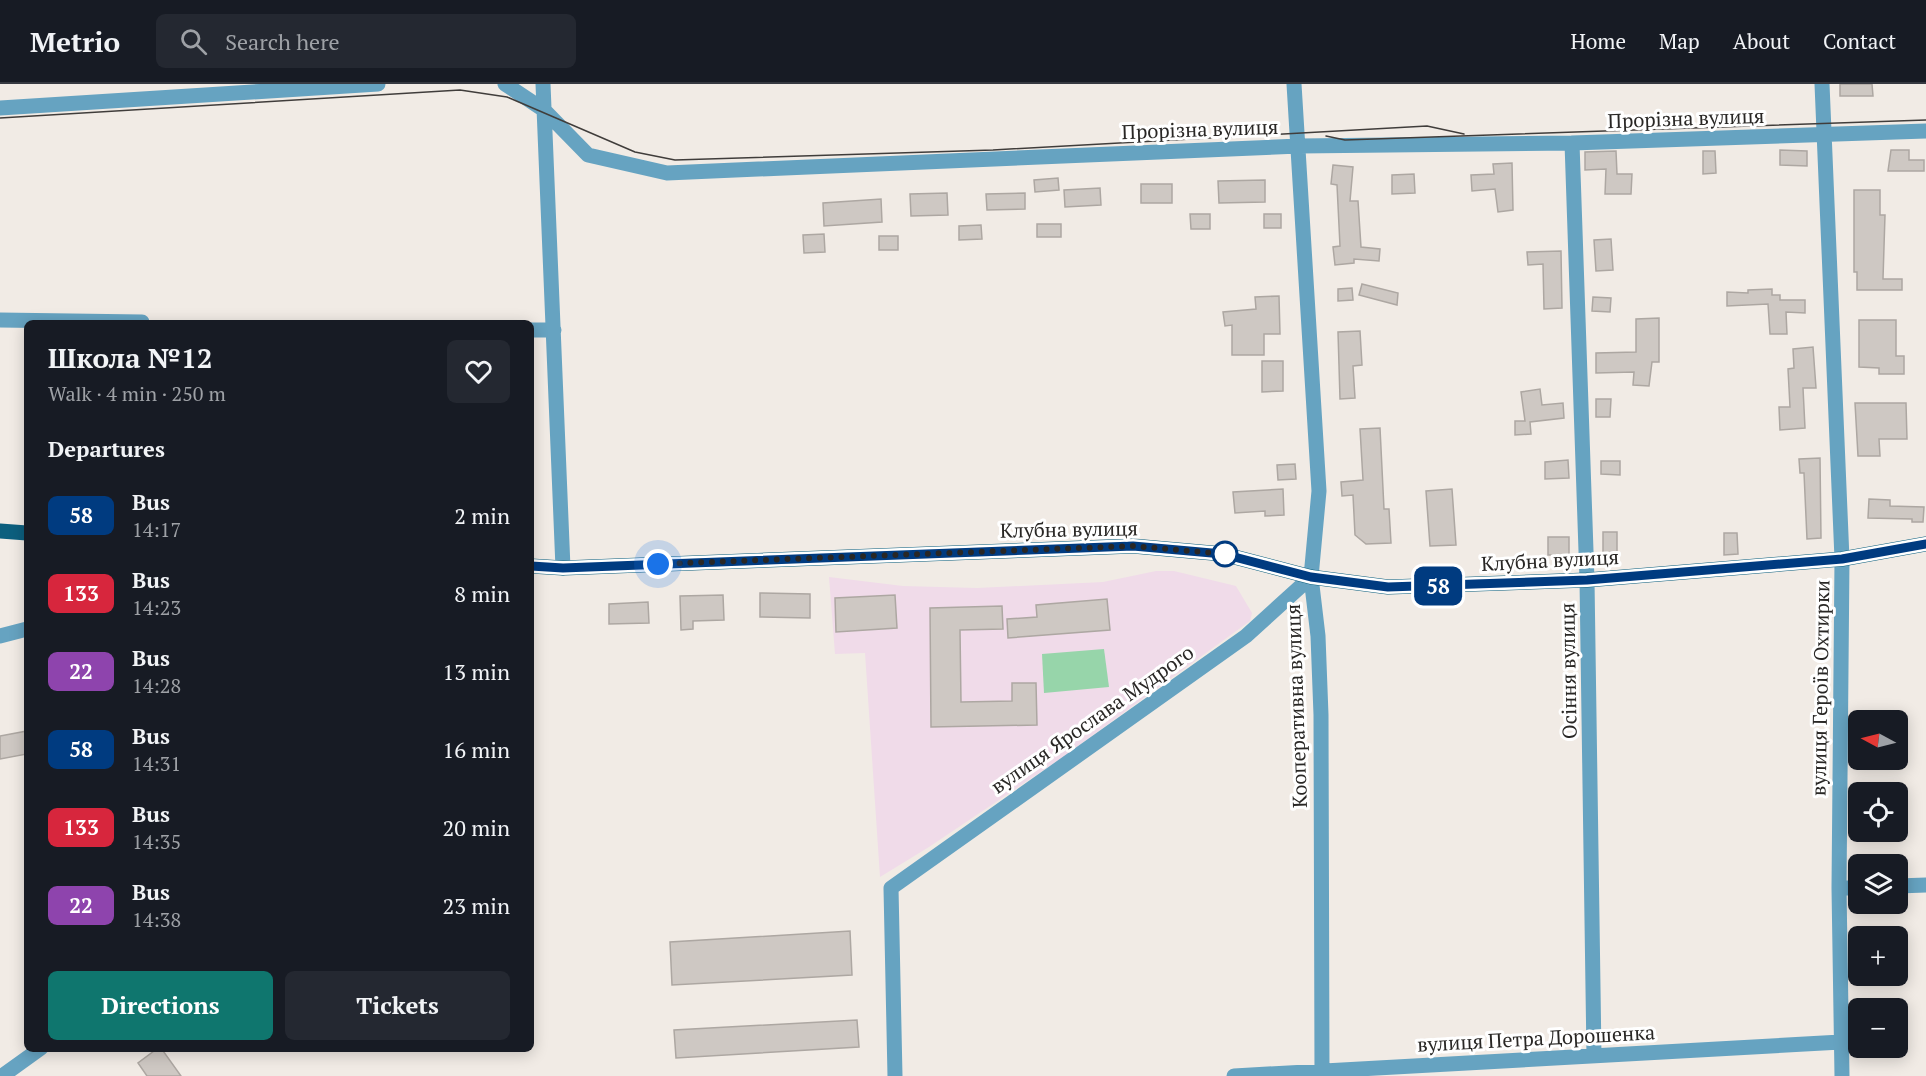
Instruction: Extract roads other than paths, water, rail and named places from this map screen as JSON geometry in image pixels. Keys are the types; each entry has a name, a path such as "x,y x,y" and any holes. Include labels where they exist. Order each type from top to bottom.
{"main road":[{"path":"0,531 24,533"},
{"name":"Клубна вулиця","path":"534,566 563,568 1133,546 1223,554 1311,577 1388,587 1587,580 1842,559 1926,544"}],"street":[{"path":"0,108 378,84"},
{"name":"Прорізна вулиця","path":"506,84 544,110 588,155 667,172 1299,146 1572,142 1926,130"},
{"path":"543,84 563,568"},
{"name":"Кооперативна вулиця","path":"1294,84 1319,491 1311,577 1318,636 1321,715 1322,1073"},
{"name":"вулиця Героїв Охтирки","path":"1822,84 1842,559 1839,888 1842,1076"},
{"name":"Осіння вулиця","path":"1572,142 1587,580 1594,1056"},
{"path":"0,320 24,320"},
{"path":"534,330 554,330"},
{"name":"вулиця Ярослава Мудрого","path":"895,1076 891,888 1246,636 1311,577"},
{"path":"0,636 24,630"},
{"path":"1908,886 1926,885"},
{"path":"1839,888 1848,888"},
{"name":"вулиця Петра Дорошенка","path":"1233,1076 1322,1073 1841,1042"},
{"path":"2,1076 35,1052"}],"tram line":[{"path":"0,118 460,90 507,97 635,152 675,160 993,150 1427,126 1464,134"},
{"path":"1326,136 1345,140 1926,120"}]}
